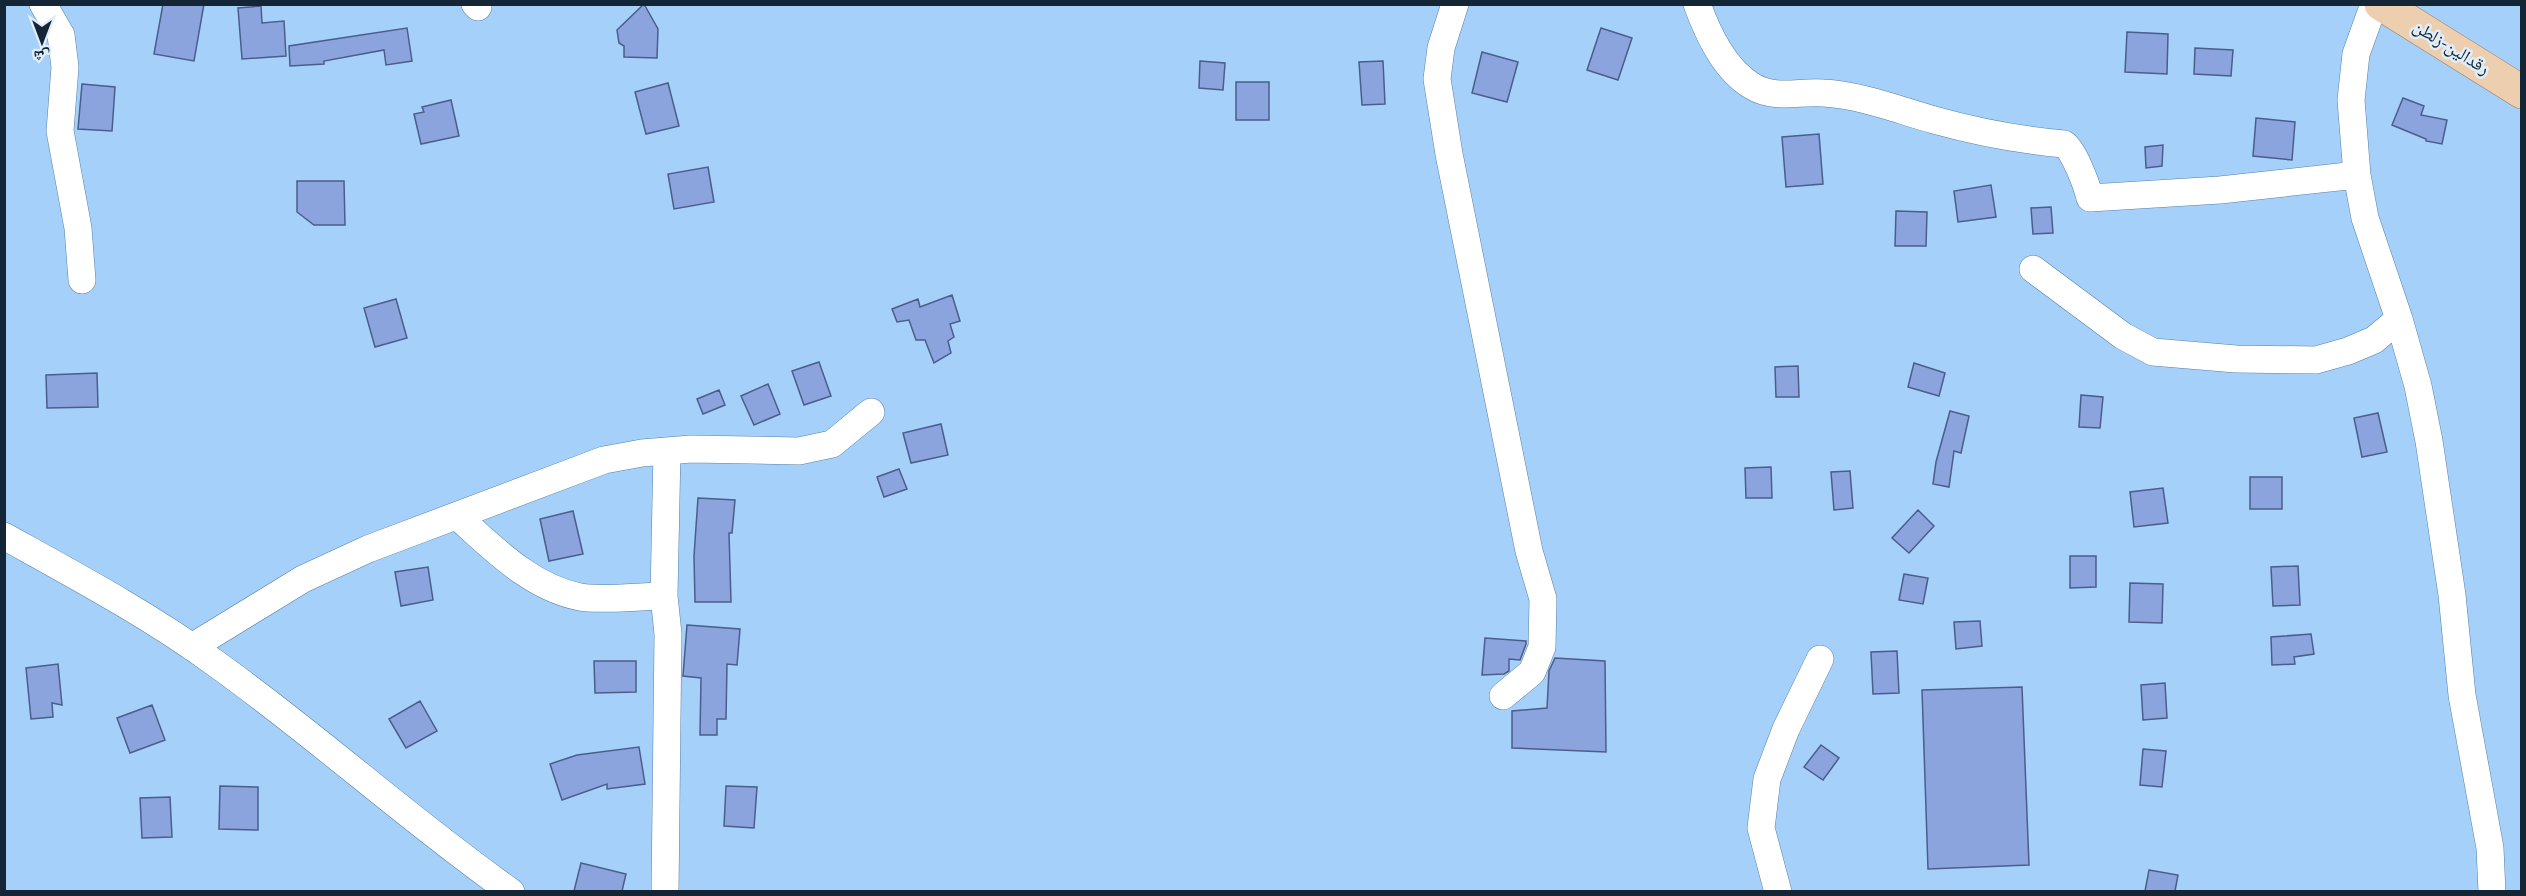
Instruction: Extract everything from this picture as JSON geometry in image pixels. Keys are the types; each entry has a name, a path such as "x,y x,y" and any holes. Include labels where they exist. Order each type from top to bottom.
{"main road":[{"name":"رقدالين-زلطن","path":"2381,4 2522,92"}],"street":[{"path":"43,4 62,35 64,67 60,131 78,228 82,280"},
{"path":"1455,4 1441,48 1437,79 1449,154 1529,552 1543,599 1542,647 1532,672 1503,696"},
{"path":"1697,4 1719,52 1731,69 1752,87 1769,93 1788,95 1823,93 1874,102 1993,135 2064,144 2070,148 2084,176 2090,198 2220,190 2357,175"},
{"path":"2374,4 2356,54 2351,100 2357,175 2365,218 2399,319 2418,386 2452,595 2462,695 2490,848 2492,891"},
{"path":"2033,269 2123,336 2153,352 2236,359 2316,360 2348,351 2374,340 2399,319"},
{"path":"192,647 303,579 368,549 604,460 691,449 799,451 832,444 871,412"},
{"path":"665,891 668,634 664,596 667,451"},
{"path":"457,516 509,562 551,588 582,597 664,596"},
{"path":"4,536 153,621 225,670 396,805 511,891"},
{"path":"1778,891 1761,828 1767,779 1786,729 1820,659"}],"building":[{"path":"163,4 204,4 194,61 154,54"},
{"path":"644,4 658,29 657,58 624,57 624,46 619,43 617,30"},
{"path":"261,6 262,23 284,21 286,56 242,59 238,8"},
{"path":"407,28 412,61 386,65 384,50 324,61 324,64 290,66 289,46"},
{"path":"1601,28 1632,38 1618,80 1587,70"},
{"path":"2127,32 2168,34 2167,74 2125,72"},
{"path":"2195,48 2233,50 2231,76 2194,74"},
{"path":"1482,52 1518,62 1507,102 1472,93"},
{"path":"1200,61 1225,63 1223,90 1199,88"},
{"path":"1383,61 1385,104 1362,105 1359,62"},
{"path":"1236,82 1269,82 1269,120 1236,120"},
{"path":"668,83 679,126 646,134 635,92"},
{"path":"82,84 115,87 112,131 78,129"},
{"path":"2403,98 2424,106 2421,115 2447,120 2442,144 2426,141 2426,139 2392,125"},
{"path":"451,100 459,136 421,144 414,114 424,112 422,107"},
{"path":"2256,118 2295,122 2292,160 2253,156"},
{"path":"1819,134 1823,184 1786,187 1782,137"},
{"path":"2163,145 2162,166 2146,168 2145,147"},
{"path":"708,167 714,202 674,209 668,174"},
{"path":"297,181 344,181 345,225 314,225 297,212"},
{"path":"1991,185 1996,217 1958,222 1954,191"},
{"path":"2051,207 2053,233 2033,234 2031,208"},
{"path":"1896,211 1927,212 1926,246 1895,246"},
{"path":"952,295 960,321 950,324 954,337 948,341 951,353 934,363 925,340 916,340 909,320 897,322 892,309 918,299 920,307"},
{"path":"396,299 407,338 375,347 364,308"},
{"path":"819,362 831,396 804,405 792,371"},
{"path":"1914,363 1945,373 1939,396 1908,387"},
{"path":"1798,366 1799,397 1776,397 1775,367"},
{"path":"97,373 98,407 47,408 46,375"},
{"path":"768,384 780,414 754,425 741,396"},
{"path":"719,390 725,405 703,414 697,399"},
{"path":"2081,395 2103,397 2100,428 2079,427"},
{"path":"1950,411 1969,416 1961,453 1954,451 1949,487 1933,484 1936,462"},
{"path":"2378,413 2387,452 2362,457 2354,418"},
{"path":"941,424 948,455 911,463 903,433"},
{"path":"1771,467 1772,498 1746,498 1745,468"},
{"path":"899,469 907,489 884,497 877,477"},
{"path":"1850,471 1853,508 1834,510 1831,472"},
{"path":"2250,477 2282,477 2282,509 2250,509"},
{"path":"2163,488 2168,523 2134,527 2130,492"},
{"path":"698,498 735,500 732,533 729,533 731,602 695,602 694,556"},
{"path":"1918,510 1934,526 1909,553 1892,538"},
{"path":"573,511 583,554 549,561 540,519"},
{"path":"2070,556 2096,556 2096,587 2070,588"},
{"path":"2298,566 2300,605 2273,606 2271,567"},
{"path":"428,567 433,600 401,606 395,572"},
{"path":"1904,574 1928,578 1923,604 1899,600"},
{"path":"2130,583 2163,584 2162,623 2129,622"},
{"path":"1980,621 1982,646 1956,649 1954,622"},
{"path":"687,625 740,629 737,665 727,664 726,719 717,719 717,735 700,735 701,678 683,676"},
{"path":"2311,634 2314,654 2294,657 2295,664 2272,665 2271,637"},
{"path":"1485,638 1526,641 1526,644 1520,660 1509,659 1509,671 1504,674 1482,675"},
{"path":"1897,651 1899,693 1873,694 1871,652"},
{"path":"1555,658 1605,661 1606,752 1512,748 1512,711 1547,708 1549,671"},
{"path":"594,661 636,661 636,692 595,693"},
{"path":"58,664 62,705 52,703 53,717 31,719 26,668"},
{"path":"2165,683 2167,718 2143,720 2141,685"},
{"path":"2022,687 2029,865 1928,869 1922,690"},
{"path":"420,701 437,731 406,748 389,719"},
{"path":"152,705 165,740 130,753 117,718"},
{"path":"1821,745 1839,758 1823,780 1804,767"},
{"path":"639,747 645,784 607,789 607,784 562,800 550,764 577,755"},
{"path":"2143,749 2166,751 2162,787 2140,785"},
{"path":"220,786 258,787 258,830 219,829"},
{"path":"726,786 757,787 754,828 724,826"},
{"path":"170,797 172,837 142,838 140,798"},
{"path":"581,863 626,874 622,891 574,891"},
{"path":"2149,870 2178,875 2175,891 2145,891"}]}
